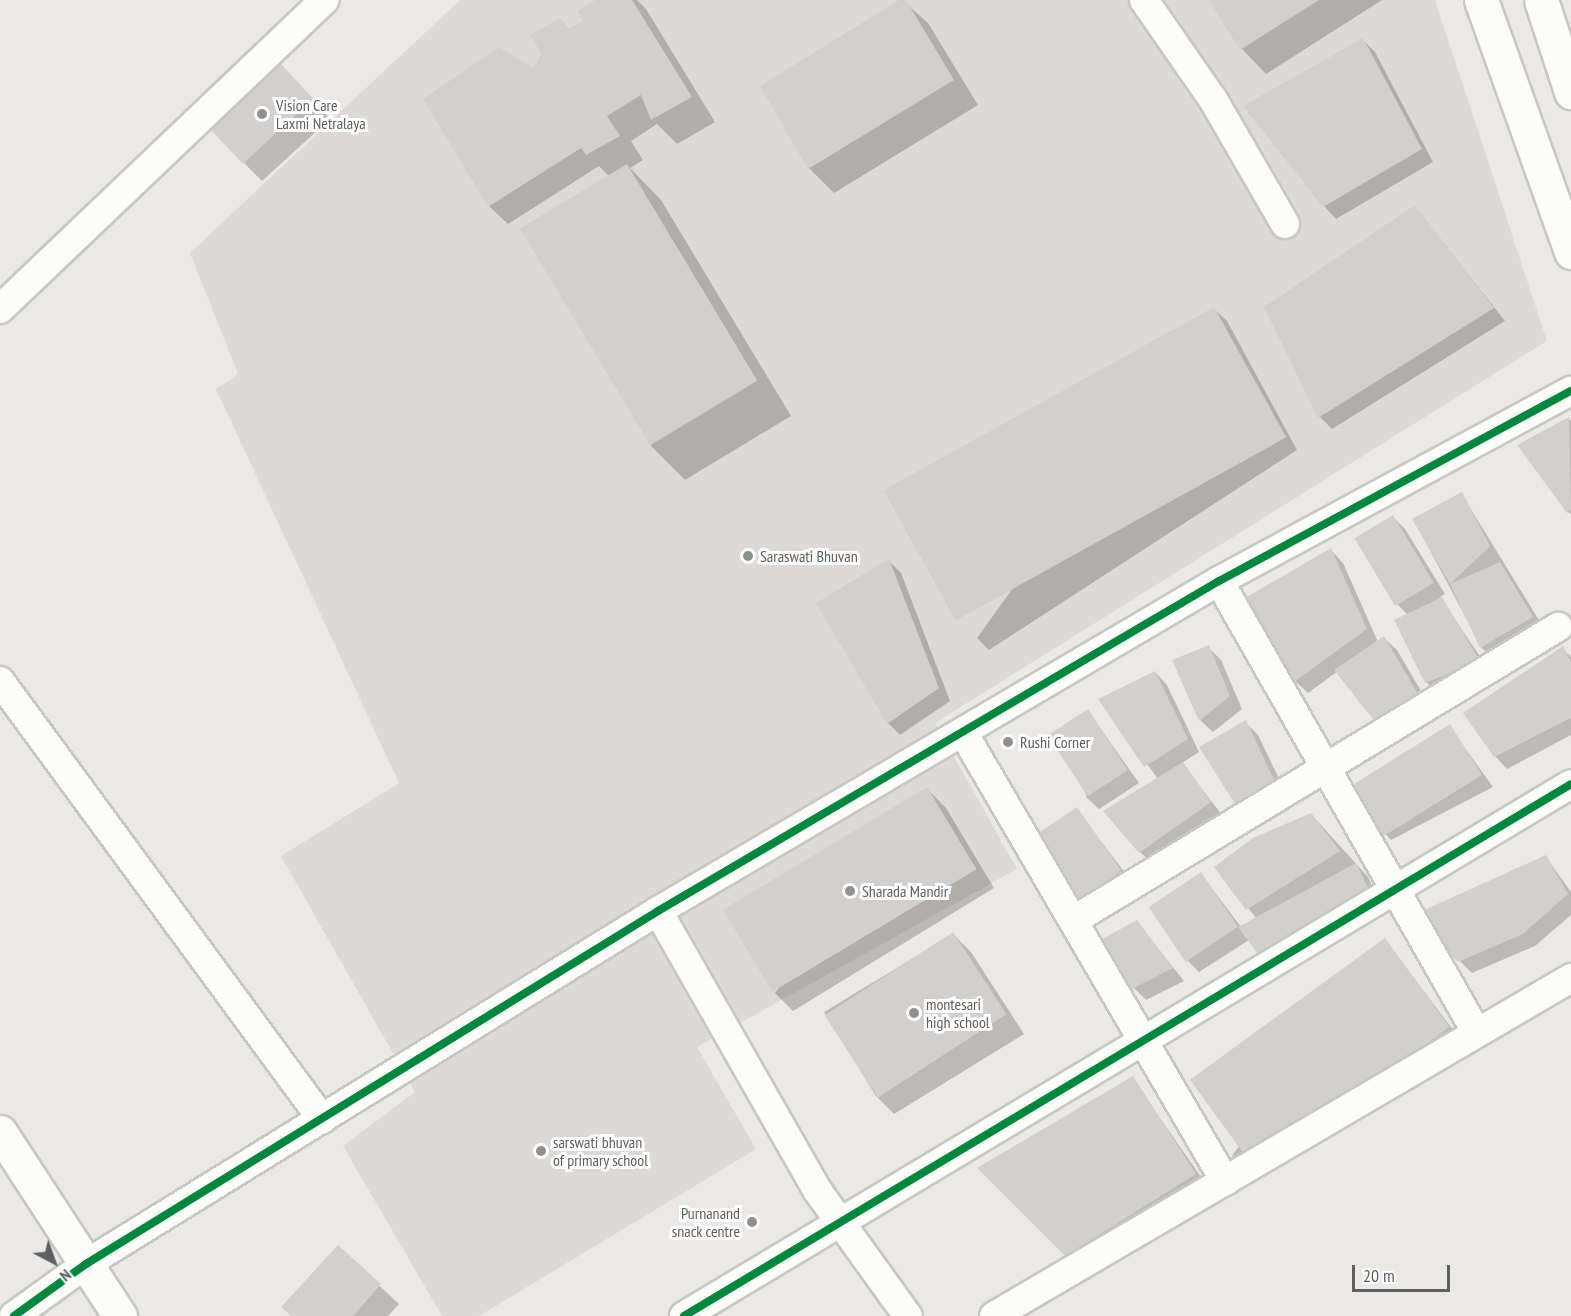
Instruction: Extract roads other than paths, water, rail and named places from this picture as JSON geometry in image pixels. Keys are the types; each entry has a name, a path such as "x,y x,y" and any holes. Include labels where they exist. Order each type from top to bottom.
{"street":[{"path":"0,309 325,0"},
{"path":"1144,0 1214,101 1285,224"},
{"path":"1481,0 1571,252"},
{"path":"1541,0 1571,92"},
{"path":"14,1316 86,1264 658,911 964,734 1220,581 1571,391"},
{"path":"1220,581 1478,1033"},
{"path":"1074,920 1558,627"},
{"path":"0,681 322,1119"},
{"path":"964,734 1225,1181"},
{"path":"684,1316 1571,784"},
{"path":"658,911 840,1221 908,1316"},
{"path":"994,1316 1571,978"},
{"path":"0,1131 120,1316"}],"place":[{"name":"Vision Care Laxmi Netralaya","path":"262,114"},
{"name":"Saraswati Bhuvan","path":"748,556"},
{"name":"Rushi Corner","path":"1008,742"},
{"name":"Sharada Mandir","path":"850,891"},
{"name":"montesari high school","path":"914,1013"},
{"name":"sarswati bhuvan of primary school","path":"541,1151"},
{"name":"Purnanand snack centre","path":"752,1222"}]}
